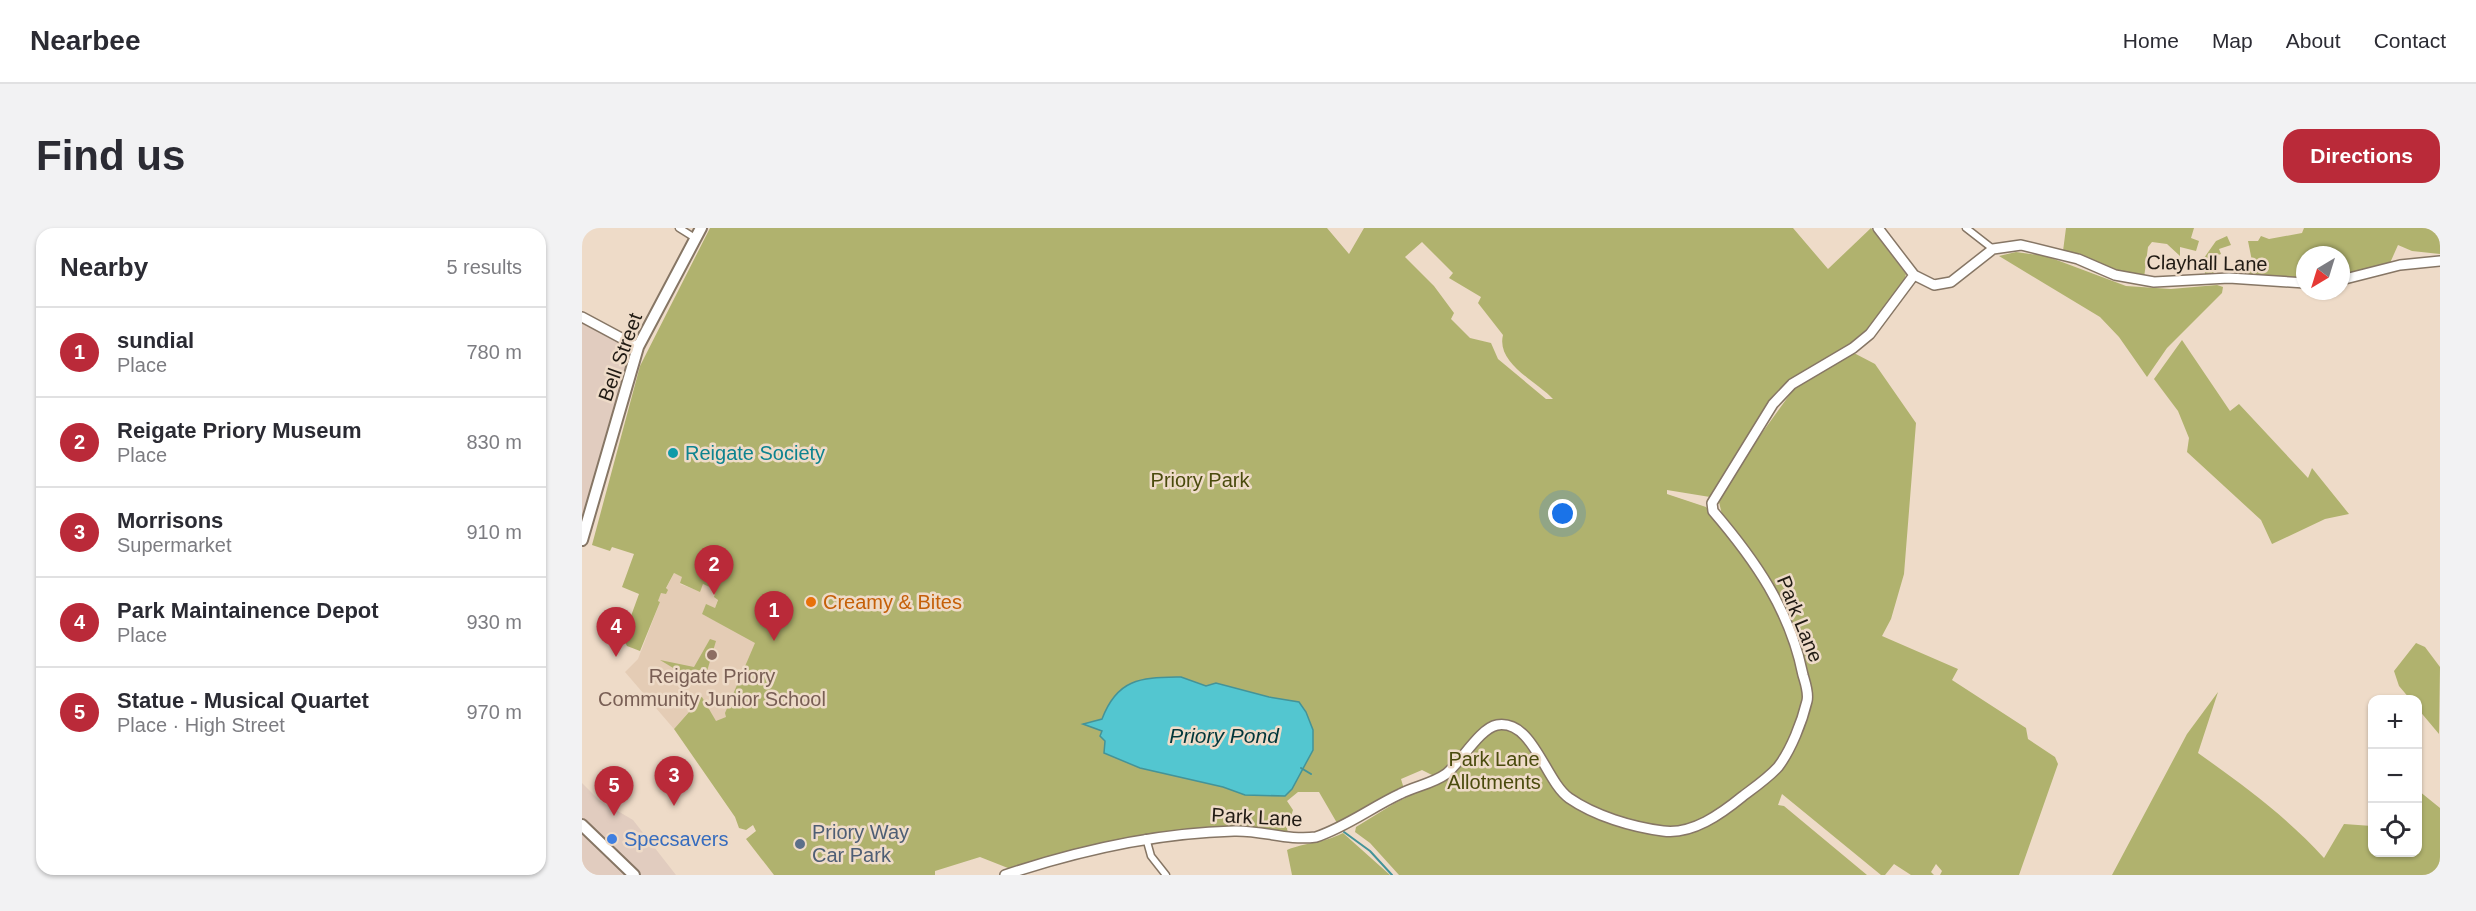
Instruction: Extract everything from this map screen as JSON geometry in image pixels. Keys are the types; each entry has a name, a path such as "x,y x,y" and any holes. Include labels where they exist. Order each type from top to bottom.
{"main road":[{"name":"Bell Street","path":"582,540 638,347 698,233"},
{"path":"582,825 634,875"}],"street":[{"path":"679,228 698,233"},
{"path":"1878,228 1914,275"},
{"path":"1966,228 1993,249"},
{"name":"Clayhall Lane","path":"1914,275 1927,284 1945,285 1993,249 2021,245 2044,249 2115,275 2154,282 2229,278 2296,282"},
{"path":"2350,278 2408,264 2440,261"},
{"name":"Park Lane","path":"1005,875 1111,845 1186,833 1238,831 1292,838 1316,837 1404,792 1443,776 1459,764 1483,732 1499,724 1507,725 1524,735 1535,748 1558,787 1568,797 1606,816 1655,830 1685,831 1731,806 1778,766 1789,747 1808,699 1799,653 1779,603 1757,564 1713,511 1712,503 1773,405 1792,384 1853,348 1870,334 1914,275"},
{"path":"582,318 638,347"},
{"path":"1146,838 1151,856 1166,875"}],"shaded area":[{"path":"582,322 634,350 582,522"},
{"name":"Reigate Priory Community Junior School","path":"674,573 683,577 680,584 699,591 703,584 717,590 718,599 715,608 706,605 702,614 760,644 800,687 716,722 702,697 674,729 625,672 638,659 660,602 658,601 661,592 666,594"},
{"path":"582,783 599,800 633,820 676,875 582,875"}],"green space":[{"path":"710,228 1327,228 1349,254 1364,228 1793,228 1828,269 1871,228 1906,274 1903,285 1871,326 1854,342 1788,382 1710,497 1667,490 1667,494 1706,507 1751,559 1790,621 1757,558 1723,519 1719,502 1738,466 1793,390 1852,352 1875,364 1916,423 1904,574 1891,619 1882,636 1958,669 1952,680 2026,728 2028,739 2055,757 2058,764 2019,875 1940,875 1942,871 1936,864 1931,872 1934,875 1911,875 1894,864 1885,875 1881,875 1782,794 1778,805 1784,806 1867,875 1399,875 1370,843 1355,832 1356,827 1395,803 1442,780 1422,770 1401,779 1404,789 1337,823 1319,792 1298,792 1287,801 1293,810 1287,829 1289,835 1196,831 1013,870 980,857 935,871 935,875 774,875 746,839 756,831 753,825 746,830 739,828 735,817 674,729 697,703 698,698 702,697 716,721 726,717 725,713 755,643 702,614 706,604 715,608 718,600 714,597 716,590 703,584 700,592 680,583 682,577 674,573 666,588 668,590 666,594 661,593 658,601 660,602 640,651 627,646 623,638 639,594 622,587 634,554 612,547 610,551 592,545 640,366","holes":["1422,242 1453,273 1449,278 1481,297 1478,303 1503,335 1502,345 1511,363 1553,399 1546,399 1498,359 1491,343 1470,338 1451,319 1454,313 1434,286 1405,257"]},
{"path":"2066,228 2194,228 2191,238 2199,241 2196,251 2180,247 2180,256 2167,244 2152,242 2148,247 2144,278 2128,276 2063,251"},
{"path":"2304,228 2440,228 2440,254 2412,251 2398,245 2390,263 2350,273 2350,246 2296,246 2296,277 2246,277 2243,273 2244,262 2252,261 2248,241 2258,241 2261,236 2269,239 2302,233"},
{"path":"2227,236 2231,245 2219,249 2221,254 2212,257 2214,276 2205,274 2204,258 2216,241"},
{"path":"2016,252 2046,256 2126,286 2171,289 2217,285 2223,287 2222,293 2167,348 2147,377 2119,337 2100,317 1999,256"},
{"path":"2182,340 2230,411 2239,404 2308,478 2312,468 2349,514 2325,519 2272,544 2261,520 2187,452 2189,438 2178,411 2154,379"},
{"path":"710,639 716,641 705,678 698,683 660,660 694,667"},
{"path":"2416,643 2425,647 2440,667 2439,734 2422,714 2422,695 2407,695 2399,686 2394,671"},
{"path":"2218,692 2198,753 2280,815 2324,858 2344,824 2368,826 2368,857 2422,857 2422,793 2440,808 2440,875 2112,875 2187,734"},
{"path":"1343,833 1390,875 1292,875 1287,850"}],"water":[{"name":"Priory Pond","path":"1181,677 1206,686 1216,683 1269,697 1299,702 1313,730 1313,750 1292,789 1285,796 1245,795 1223,787 1140,768 1104,753 1105,741 1100,736 1102,731 1083,724 1102,719 1108,705 1116,695 1133,683 1154,678"}],"waterway":[{"path":"1301,768 1311,774"},
{"path":"1344,832 1370,851 1392,875"},
{"path":"2436,875 2440,873"}],"place":[{"name":"Reigate Society","path":"673,453"},
{"name":"Reigate Priory Museum","path":"714,595"},
{"name":"Creamy & Bites","path":"811,602"},
{"name":"sundial","path":"774,641"},
{"name":"Reigate Priory Community Junior School","path":"712,655"},
{"name":"Park Maintainence Depot","path":"616,657"},
{"name":"Morrisons","path":"674,806"},
{"name":"Statue - Musical Quartet","path":"614,816"},
{"name":"Specsavers","path":"612,839"},
{"name":"Priory Way Car Park","path":"800,844"}],"park label":[{"name":"Priory Park","path":"1200,480"},
{"name":"Park Lane Allotments","path":"1494,770"}]}
